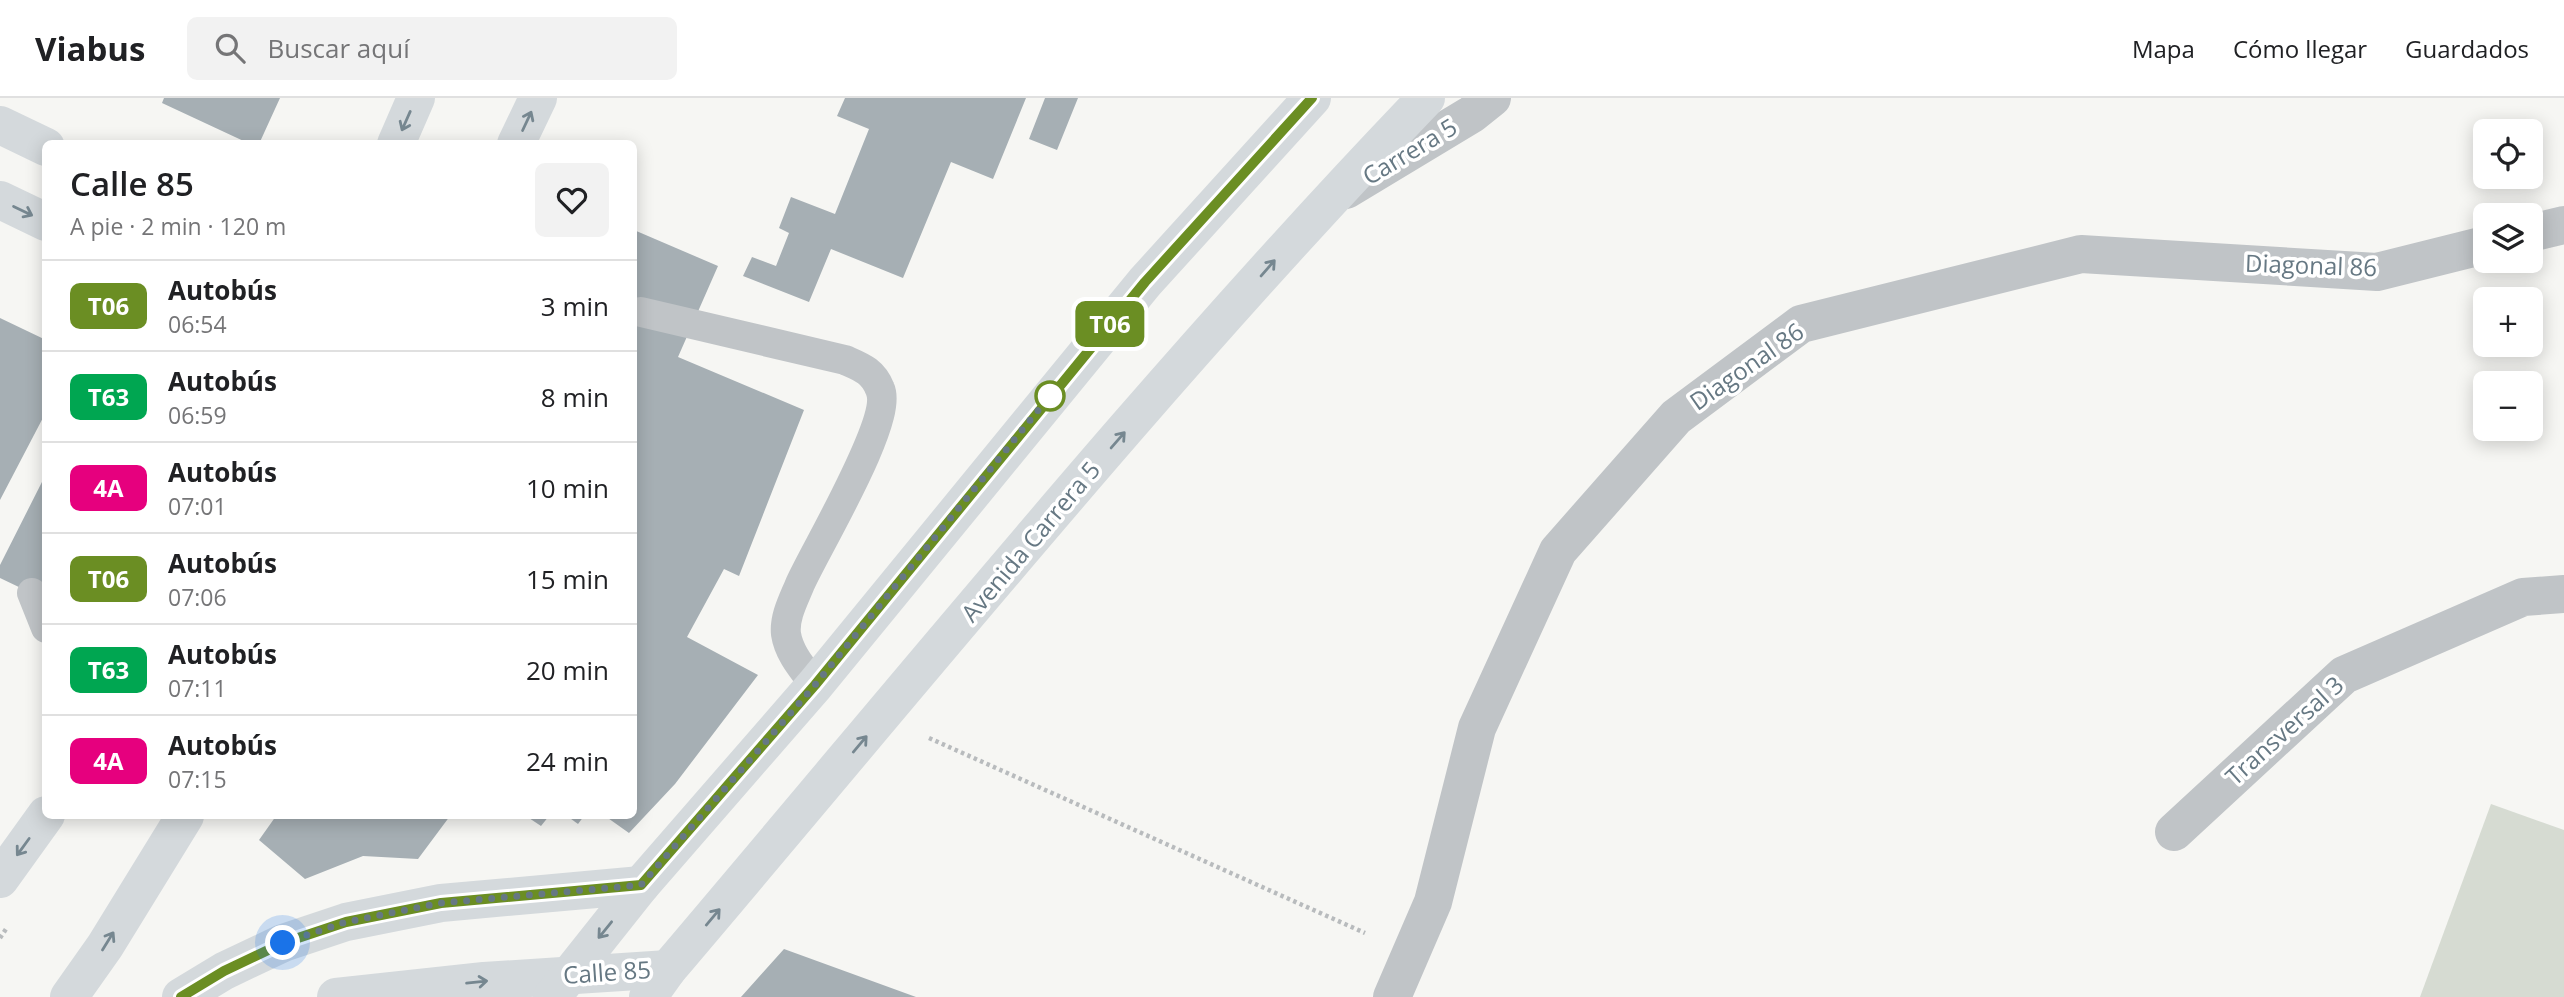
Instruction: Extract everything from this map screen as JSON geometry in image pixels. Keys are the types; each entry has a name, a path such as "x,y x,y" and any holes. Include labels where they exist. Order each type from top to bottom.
{"main road":[{"path":"398,140 416,98"},
{"path":"518,140 538,98"},
{"path":"561,986 641,885 815,685 1145,282 1312,98"},
{"name":"Avenida Carrera 5","path":"658,983 1090,472 1326,202 1426,98"},
{"path":"0,125 42,145"},
{"path":"0,200 42,220"},
{"path":"0,879 43,819"},
{"path":"69,997 105,946 183,819"},
{"path":"181,997 259,954 346,922 441,903 641,885"},
{"name":"Calle 85","path":"336,997 484,981 561,986 658,983"}],"street":[{"name":"Carrera 5","path":"1326,202 1472,114 1492,98"},
{"path":"2543,230 2564,225"},
{"name":"Diagonal 86","path":"1411,954 1433,902 1477,728 1558,551 1676,417 1801,324 2081,254 2377,272 2473,248"},
{"name":"Transversal 3","path":"2174,832 2344,675 2523,597 2564,594"},
{"path":"1392,997 1411,954"}],"lane":[{"path":"641,312 845,360 871,372 882,391 881,415 865,455 789,609 786,633 792,653 815,685"},
{"path":"32,593 42,618"}],"path":[{"path":"922,734 1411,954"}],"shaded area":[{"path":"2491,804 2564,830 2564,997 2420,997"}],"building":[{"path":"164,98 280,98 261,140 241,140 162,103"},
{"path":"845,98 1026,98 993,179 951,162 903,278 831,249 809,302 743,276 752,257 776,266 789,233 779,228 791,197 835,214 869,129 837,116"},
{"path":"1045,98 1078,98 1057,150 1029,139"},
{"path":"637,231 718,266 678,357 804,410 739,576 724,569 687,637 758,675 675,784 629,833 609,819 637,819"},
{"path":"0,318 42,338 42,420 0,500"},
{"path":"42,482 42,598 0,578 0,565"},
{"path":"274,819 448,819 418,859 363,856 305,879 259,840"},
{"path":"530,819 547,819 541,826"},
{"path":"784,949 916,997 741,997"}],"bus line":[{"name":"T06","path":"181,997 224,971 283,943 346,922 441,903 641,885 815,685 1145,282 1312,98"}],"route":[{"path":"283,943 346,922 441,903 641,885 815,685 1053,392 1050,396"}]}
